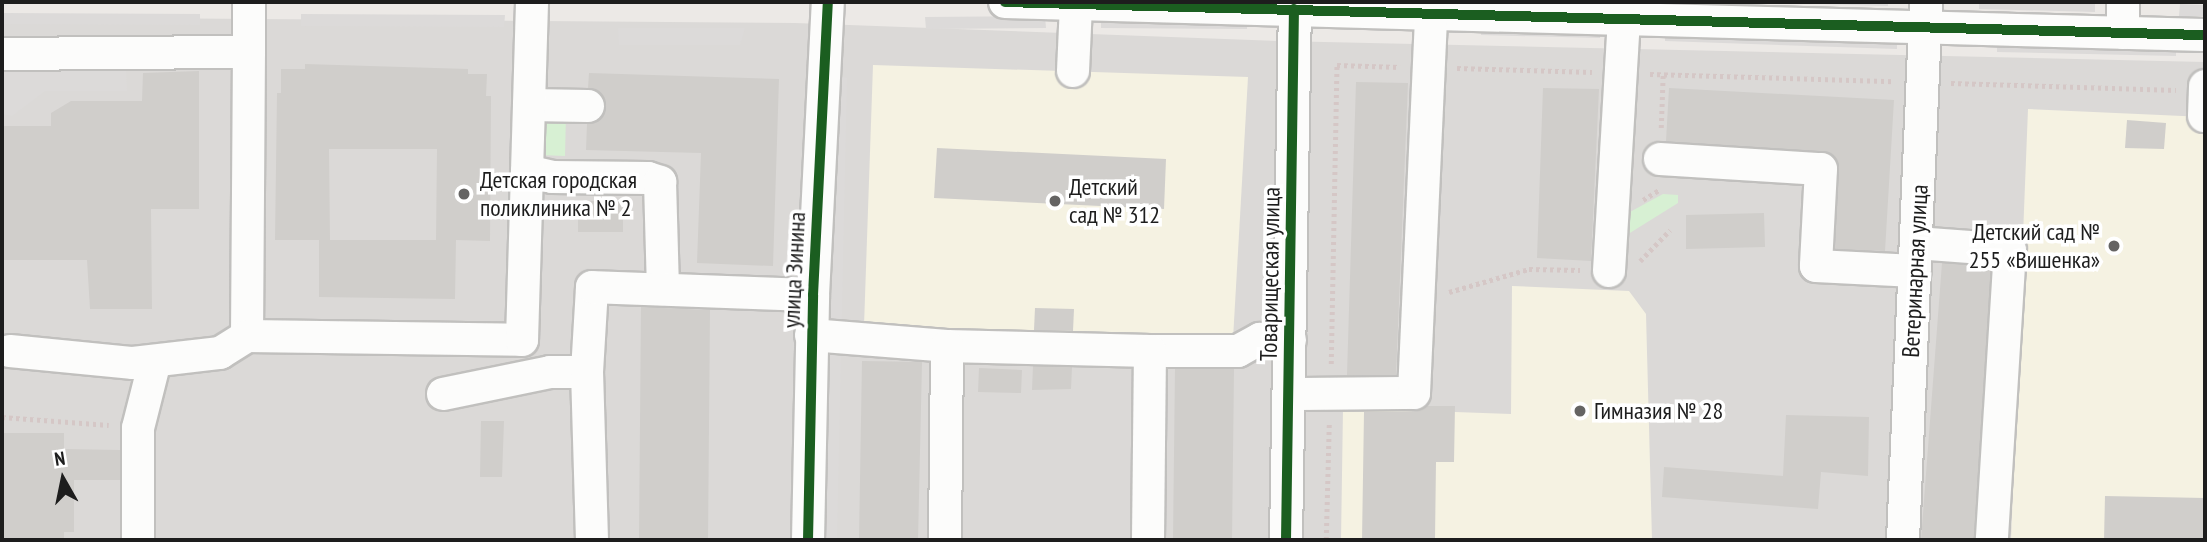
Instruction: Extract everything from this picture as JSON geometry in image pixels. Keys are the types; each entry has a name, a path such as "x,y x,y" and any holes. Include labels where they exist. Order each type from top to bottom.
{"street":[{"path":"247,336 249,2"},
{"path":"10,351 113,362 155,361 231,350 247,336 522,340 532,2"},
{"name":"улица Зинина","path":"808,540 811,335 828,2"},
{"path":"1005,2 1294,5 1623,18 2124,10 2205,35"},
{"path":"1073,71 1076,4"},
{"name":"Товарищеская улица","path":"1286,540 1294,5"},
{"path":"1289,394 1414,393 1431,12"},
{"name":"Ветеринарная улица","path":"1903,540 1926,14"},
{"path":"1609,271 1623,18"},
{"path":"2,54 248,51"},
{"path":"529,105 588,106"},
{"path":"1660,159 1821,169 1816,265 2010,250 1992,540"},
{"path":"527,171 552,177 660,182 663,289"},
{"path":"592,540 587,372 592,287 813,295"},
{"path":"811,335 947,346 1150,351 1238,351 1260,340 1290,340"},
{"path":"945,540 947,346"},
{"path":"1147,540 1150,351"},
{"path":"138,540 138,428 155,361"},
{"path":"443,394 550,372 587,372"}],"path":[{"path":"1326,540 1337,65 1923,82 2205,98"},
{"path":"1660,159 1663,74"},
{"path":"1418,301 1529,269 1609,271"},
{"path":"2,417 138,428"}],"shaded area":[{"path":"1757,2 1888,2 1888,6"},
{"path":"1979,2 2095,2 2095,12 1979,9"},
{"path":"2180,4 2205,5 2205,16 2179,16"},
{"path":"2,13 200,14 200,25 2,24"},
{"path":"301,14 505,15 504,27 301,26"},
{"path":"1045,16 1046,28 926,29 925,17"},
{"path":"2,17 795,23 1280,41 2205,62 2205,540 2,540"},
{"path":"1101,17 1247,17 1247,29 1101,28"},
{"path":"1481,23 1601,27 1600,38 1481,35"},
{"path":"618,28 745,28 740,45 619,45"},
{"path":"1665,30 1897,37 1897,49 1665,41"},
{"path":"2,39 126,66 127,91 45,91 12,116 2,114"},
{"path":"1997,40 2176,45 2176,56 1997,52"},
{"name":"Детский сад № 312","path":"873,65 1248,77 1233,339 864,326"},
{"path":"824,72 847,78 837,540 808,540"},
{"name":"Детский сад № 255 «Вишенка»","path":"2028,109 2205,117 2205,540 2011,540"},
{"name":"Гимназия № 28","path":"1512,286 1629,291 1646,314 1652,540 1341,540 1343,408 1511,414"}],"green space":[{"path":"541,115 566,115 565,156 540,155"},
{"path":"1663,194 1678,195 1678,203 1617,241 1617,219"}],"building":[{"name":"Детская городская поликлиника № 2","path":"305,64 468,69 468,74 487,74 486,96 491,96 490,241 456,240 455,299 319,297 319,240 275,240 277,93 281,93 281,69 305,69","holes":["329,149 437,149 436,240 330,240"]},
{"path":"199,71 199,209 151,209 152,309 90,309 87,260 2,260 2,126 51,126 51,113 71,101 142,101 143,73"},
{"path":"589,73 779,79 773,266 697,263 701,153 586,150 587,124 597,122 606,107 604,97 588,88"},
{"path":"1356,82 1408,83 1396,375 1347,375"},
{"path":"1543,88 1599,89 1591,261 1537,258"},
{"path":"1669,88 1894,100 1885,251 1835,249 1839,170 1832,154 1666,141"},
{"path":"2127,120 2166,123 2164,149 2125,148"},
{"path":"937,148 1166,159 1164,209 934,198"},
{"path":"578,201 623,201 623,232 578,232"},
{"path":"1764,213 1765,247 1686,249 1686,215"},
{"path":"1942,263 1991,267 1974,540 1921,540"},
{"path":"641,307 710,310 708,540 639,540"},
{"path":"1035,308 1074,309 1073,331 1034,330"},
{"path":"862,361 922,362 918,540 859,540"},
{"path":"1033,366 1072,367 1071,389 1032,390"},
{"path":"979,368 1022,370 1021,393 978,392"},
{"path":"1175,369 1234,369 1232,540 1173,540"},
{"path":"1427,406 1455,406 1454,462 1436,462 1435,540 1362,540 1364,412 1414,411"},
{"path":"1786,415 1869,417 1868,476 1821,472 1818,509 1662,497 1664,467 1783,476"},
{"path":"481,421 504,421 502,477 480,477"},
{"path":"2,433 64,433 64,449 120,450 120,480 74,480 74,532 64,532 64,540 2,540"},
{"path":"2105,496 2205,498 2205,540 2104,540"}],"cycle path":[{"path":"808,540 813,295 828,2"},
{"path":"1005,2 2205,35"},
{"path":"1286,540 1294,9"}],"place":[{"name":"Детская городская поликлиника № 2","path":"464,194"},
{"name":"Детский сад № 312","path":"1055,201"},
{"name":"Детский сад № 255 «Вишенка»","path":"2114,246"},
{"name":"Гимназия № 28","path":"1580,411"}]}
